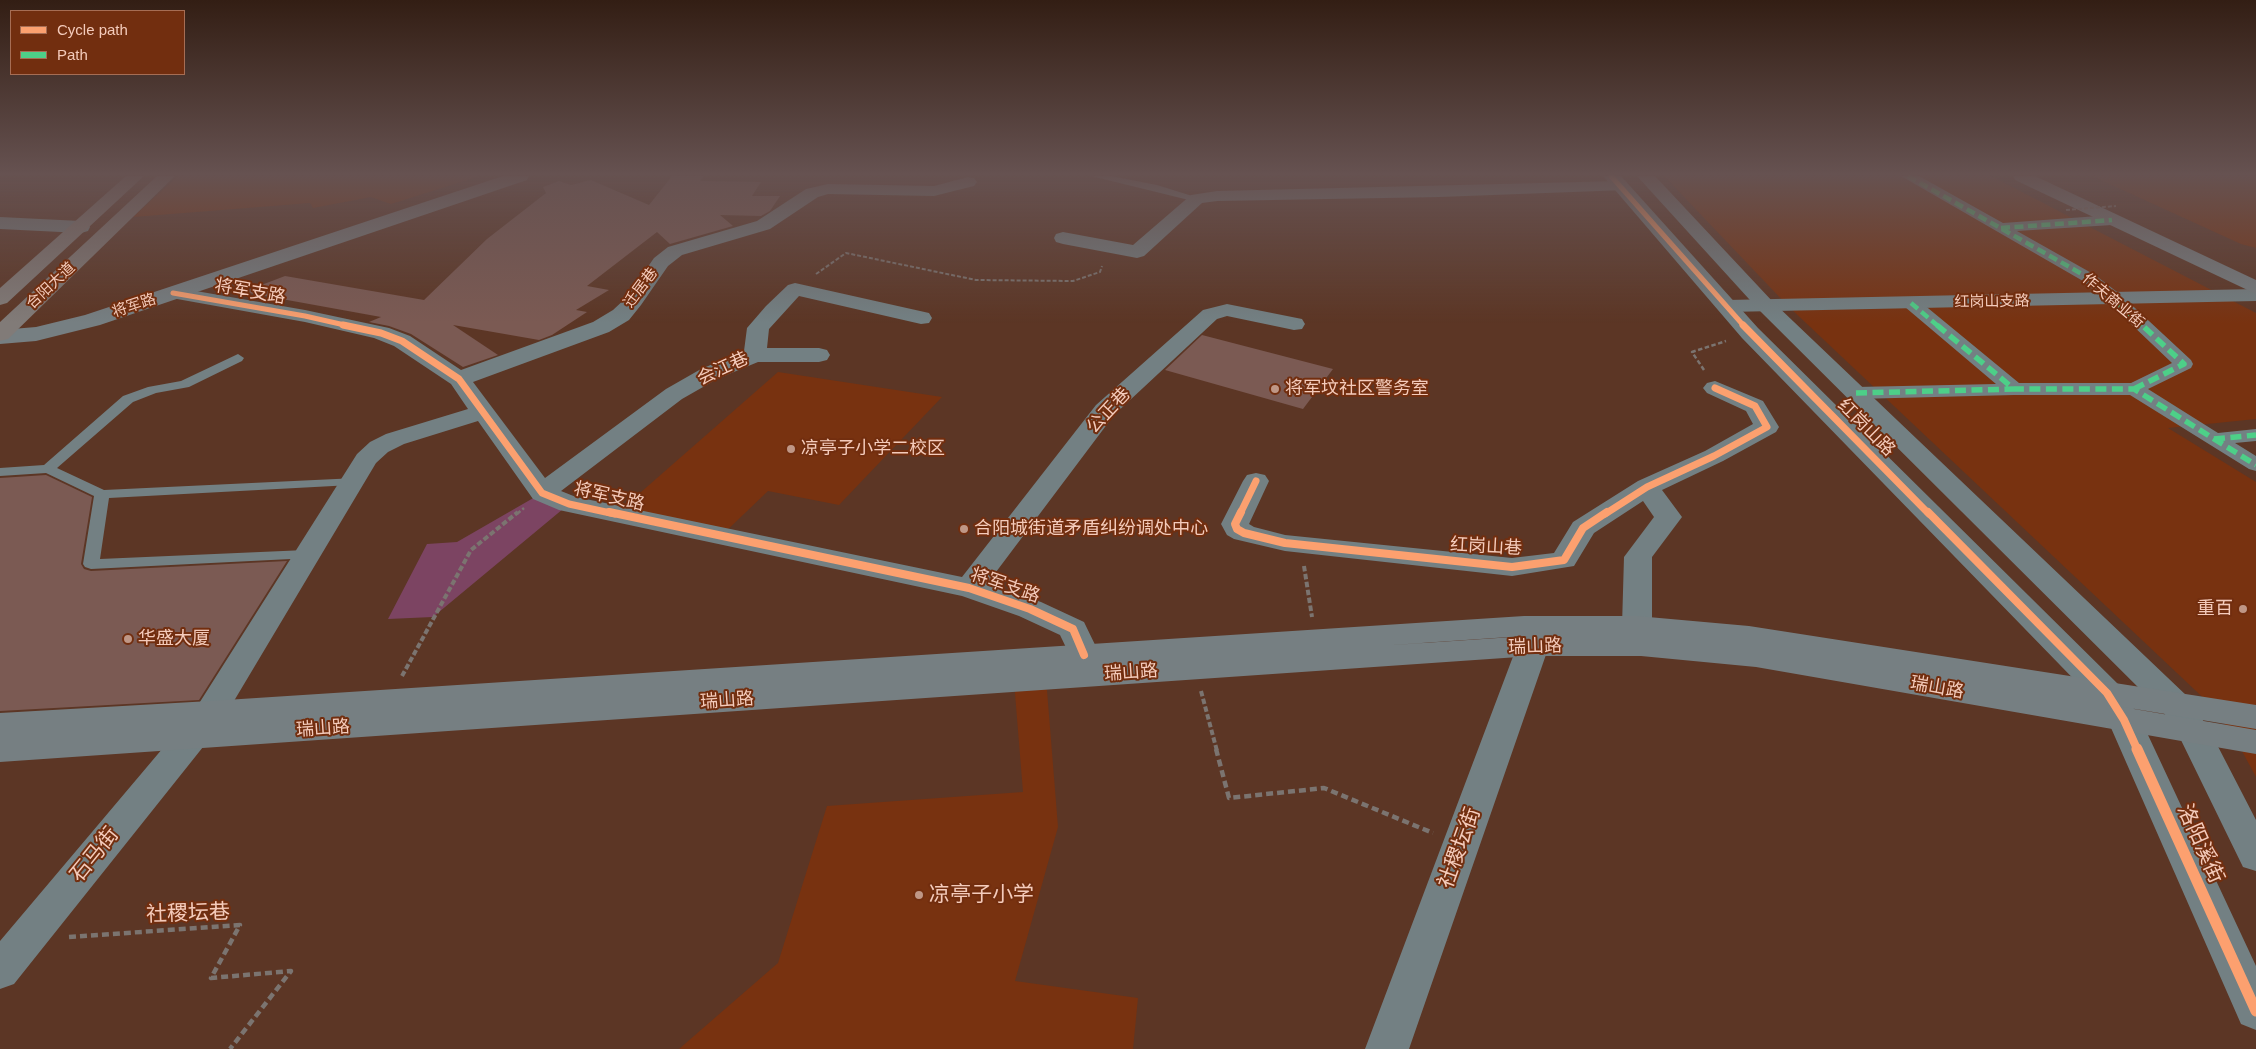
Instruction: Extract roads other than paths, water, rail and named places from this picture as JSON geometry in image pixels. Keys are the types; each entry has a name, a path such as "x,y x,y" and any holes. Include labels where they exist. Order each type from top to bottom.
{"highway":[{"name":"合阳大道","path":"0,299 82,225"},
{"name":"合阳大道","path":"0,334 115,225"}],"main road":[{"name":"将军路","path":"0,338 36,334 92,320 375,225"},
{"path":"2137,225 2256,288"},
{"name":"瑞山路","path":"0,749 389,701 1524,626 1637,626 1749,636 2116,707 2194,733 2256,742"},
{"name":"瑞山路","path":"0,725 200,725 1195,669 1532,646 1641,646 1756,656 2116,707 2176,705 2256,717"}],"street":[{"path":"39,225 80,227"},
{"name":"迁居巷","path":"459,379 601,327 621,315 634,301 661,262 675,251 763,225"},
{"path":"1063,238 1137,252 1168,225"},
{"name":"红岗山路","path":"1655,225 1750,333 2116,707"},
{"name":"红岗山路","path":"1691,225 1766,306 2176,705"},
{"name":"作夫商业街","path":"1856,393 2134,389 2184,364 2115,299 2088,278 1995,225"},
{"path":"2000,228 2023,225"},
{"name":"会江巷","path":"542,493 674,394 709,374 755,355 758,328 773,310 795,289 921,318"},
{"name":"将军支路","path":"172,293 304,316 380,333 402,341 459,379 542,493 569,504 968,588 1030,609 1073,629 1084,655"},
{"name":"红岗山支路","path":"1727,306 2256,295"},
{"path":"1911,303 2014,390"},
{"name":"公正巷","path":"968,588 1105,410 1210,314 1227,310 1294,324"},
{"path":"755,355 820,355"},
{"name":"红岗山巷","path":"1256,481 1235,524 1237,529 1244,533 1285,544 1512,567 1564,560 1583,528 1647,488 1714,456 1767,427 1755,406 1715,388"},
{"path":"2134,389 2256,465"},
{"name":"石马街","path":"0,971 200,725 366,459 379,447 395,440 483,412"},
{"path":"2214,440 2256,436"},
{"path":"1637,626 1638,556 1668,517 1647,488"},
{"name":"社稷坛街","path":"1387,1049 1532,646"},
{"path":"2176,705 2194,733 2256,856"},
{"name":"洛阳溪街","path":"2116,707 2256,1011"}],"lane":[{"path":"48,469 128,399 153,390 184,384 238,358"},
{"path":"0,472 48,469 102,494 352,481"},
{"path":"102,494 91,564 306,555"}],"place":[{"name":"将军坟社区警务室","path":"1275,389"},
{"name":"凉亭子小学二校区","path":"791,449"},
{"name":"合阳城街道矛盾纠纷调处中心","path":"964,529"},
{"name":"重百","path":"2243,609"},
{"name":"华盛大厦","path":"128,639"},
{"name":"凉亭子小学","path":"919,895"}]}
